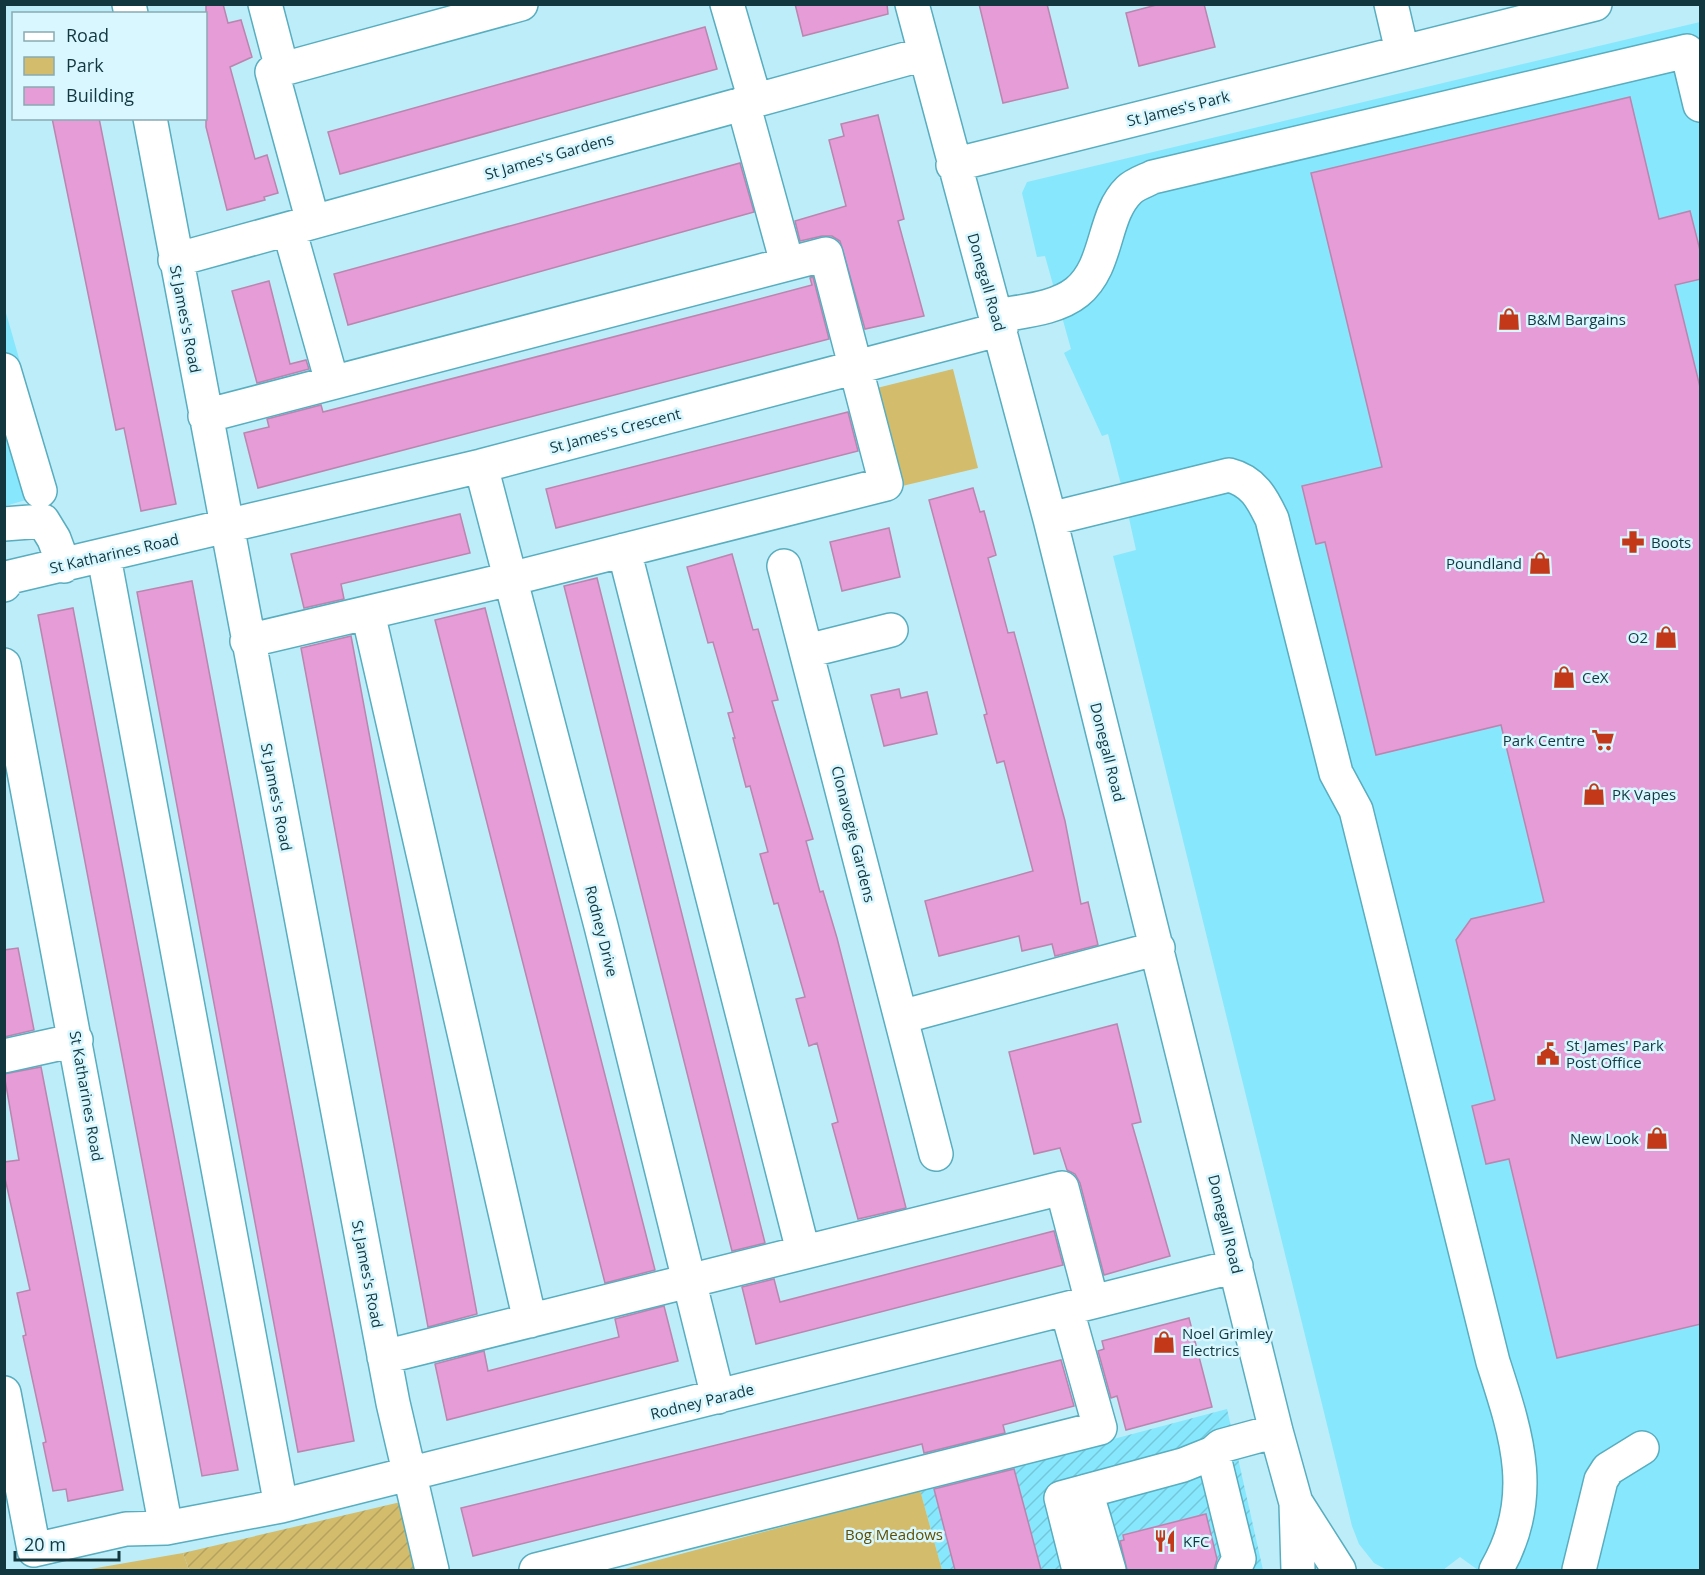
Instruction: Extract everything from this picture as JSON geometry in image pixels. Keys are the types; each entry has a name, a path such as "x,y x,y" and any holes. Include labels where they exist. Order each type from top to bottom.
{"street":[{"path":"265,4 282,69"},
{"path":"332,382 272,72 521,4"},
{"path":"727,4 787,263"},
{"name":"Donegall Road","path":"912,4 953,165 999,323 1050,519 1276,1431 1296,1503 1298,1570"},
{"path":"1391,4 1402,51"},
{"name":"St James's Park","path":"953,165 1595,4"},
{"name":"St James's Crescent","path":"227,526 481,466 856,365 999,323 1057,303 1076,293 1092,277 1120,201 1129,190 1153,177 1687,51 1701,105"},
{"name":"St James's Gardens","path":"175,260 924,54"},
{"name":"St James's Road","path":"150,120 384,1357 432,1570"},
{"path":"205,416 826,254 886,484 510,579 247,641"},
{"path":"4,370 40,491"},
{"name":"Rodney Drive","path":"481,466 718,1398"},
{"path":"1050,519 1229,475 1241,478 1252,486 1263,499 1272,519 1336,773 1356,810 1493,1362 1512,1419 1522,1494 1516,1524 1496,1570"},
{"path":"4,524 43,521 54,539 64,566"},
{"name":"St Katharines Road","path":"4,585 10,577 104,557 227,526"},
{"path":"624,550 802,1251"},
{"path":"104,557 282,1506"},
{"name":"Clonavogie Gardens","path":"784,566 936,1154"},
{"path":"368,613 530,1321"},
{"path":"807,651 891,630"},
{"name":"St Katharines Road","path":"4,665 166,1528"},
{"path":"901,1017 1158,948"},
{"path":"4,1056 76,1040"},
{"path":"384,1357 1062,1188 1100,1428 536,1570"},
{"name":"Rodney Parade","path":"4,1393 34,1550 126,1529 166,1528 282,1506 1236,1266"},
{"path":"1080,1570 1061,1498 1183,1465 1213,1453 1221,1446 1276,1431"},
{"path":"1579,1570 1601,1480 1608,1469 1642,1448"},
{"path":"1213,1453 1239,1559 1233,1570"},
{"path":"1086,1491 1109,1570"},
{"name":"Donegall Road","path":"1296,1503 1339,1570"}],"shaded area":[{"name":"Park Centre","path":"1700,22 1700,1570 1478,1570 1460,1557 1443,1570 1387,1570 1374,1563 1359,1544 1352,1526 1113,556 1136,550 1125,500 1108,434 1102,436 1064,353 1071,349 1045,256 1037,257 1022,193 1027,182"},
{"path":"4,306 57,491 5,506 4,506"},
{"path":"1227,1409 1263,1570 942,1570 920,1490"}],"green space":[{"path":"953,369 978,468 898,487 873,389"},
{"name":"Bog Meadows","path":"920,1490 942,1570 621,1570"},
{"path":"405,1501 418,1570 189,1570 183,1553"},
{"path":"183,1553 189,1570 85,1570"}],"building":[{"path":"206,4 223,4 228,23 241,20 252,57 230,67 255,159 267,155 278,193 264,197 265,200 227,210 206,127"},
{"path":"795,4 887,4 888,14 803,36"},
{"path":"979,4 1047,4 1068,88 1003,103"},
{"path":"1160,4 1204,4 1215,47 1139,66 1126,13"},
{"path":"705,27 717,69 340,174 328,132"},
{"name":"Park Centre","path":"1630,97 1659,219 1690,211 1701,254 1701,279 1675,285 1701,391 1701,1324 1557,1358 1509,1159 1486,1164 1472,1106 1495,1100 1456,940 1471,919 1544,902 1501,725 1376,755 1325,542 1316,544 1302,486 1382,467 1311,173"},
{"path":"878,115 904,219 898,221 924,316 865,329 840,241 832,236 822,236 800,241 795,221 846,206 829,140 844,136 841,124"},
{"path":"52,120 99,120 176,504 141,511 124,428 116,430"},
{"path":"740,163 754,212 348,325 334,274"},
{"path":"813,277 829,339 258,488 244,433 269,427 267,419 321,405 323,412 725,308 812,285 810,278"},
{"path":"269,281 290,364 306,360 309,369 257,383 232,291"},
{"path":"848,412 858,451 556,528 546,489"},
{"path":"973,488 980,512 984,511 996,555 988,558 1008,633 1014,632 1065,821 1081,904 1088,902 1098,945 1055,956 1052,944 1022,951 1019,936 939,956 925,901 1033,871 1004,761 997,763 984,715 987,714 929,500"},
{"path":"460,514 470,553 341,584 344,599 304,608 291,554"},
{"path":"889,528 900,577 842,591 830,542"},
{"path":"732,554 753,630 758,629 778,700 772,701 813,839 806,841 820,892 823,891 837,938 906,1208 858,1219 832,1124 838,1122 817,1043 809,1046 796,999 805,997 778,903 774,904 760,854 768,852 750,786 746,787 733,738 735,738 728,713 733,712 713,642 708,643 687,567"},
{"path":"597,578 765,1243 732,1251 564,586"},
{"path":"192,581 354,1441 298,1452 137,592"},
{"path":"73,608 238,1470 202,1476 38,615"},
{"path":"485,608 655,1270 605,1283 435,620"},
{"path":"351,636 477,1314 428,1327 301,648"},
{"path":"899,689 901,698 927,692 937,734 884,746 871,695"},
{"path":"18,948 34,1030 4,1037 4,950"},
{"path":"1117,1024 1141,1122 1132,1124 1170,1256 1104,1275 1080,1183 1075,1174 1067,1170 1060,1148 1034,1154 1009,1052"},
{"path":"41,1067 123,1490 68,1501 66,1489 53,1491 43,1443 46,1442 23,1336 26,1335 17,1293 30,1290 4,1174 4,1162 19,1160 4,1074"},
{"path":"1054,1231 1063,1265 756,1344 742,1287 774,1279 780,1302"},
{"path":"664,1306 678,1361 447,1420 435,1364 484,1351 488,1371 619,1337 615,1319"},
{"path":"1189,1318 1212,1407 1126,1430 1117,1396 1111,1398 1098,1351 1104,1349 1102,1341"},
{"path":"1061,1360 1074,1406 1003,1425 1005,1433 924,1453 922,1444 473,1556 461,1508"},
{"path":"1014,1469 1041,1570 955,1570 934,1489"},
{"name":"KFC","path":"1206,1514 1217,1559 1214,1570 1127,1570 1120,1541 1124,1540 1123,1535"}],"place":[{"name":"B&M Bargains","path":"1509,319"},
{"name":"Boots","path":"1633,542"},
{"name":"Poundland","path":"1540,563"},
{"name":"O2","path":"1666,637"},
{"name":"CeX","path":"1564,677"},
{"name":"Park Centre","path":"1603,740"},
{"name":"PK Vapes","path":"1594,794"},
{"name":"St James' Park Post Office","path":"1548,1054"},
{"name":"New Look","path":"1657,1138"},
{"name":"Noel Grimley Electrics","path":"1164,1342"},
{"name":"KFC","path":"1165,1541"}]}
